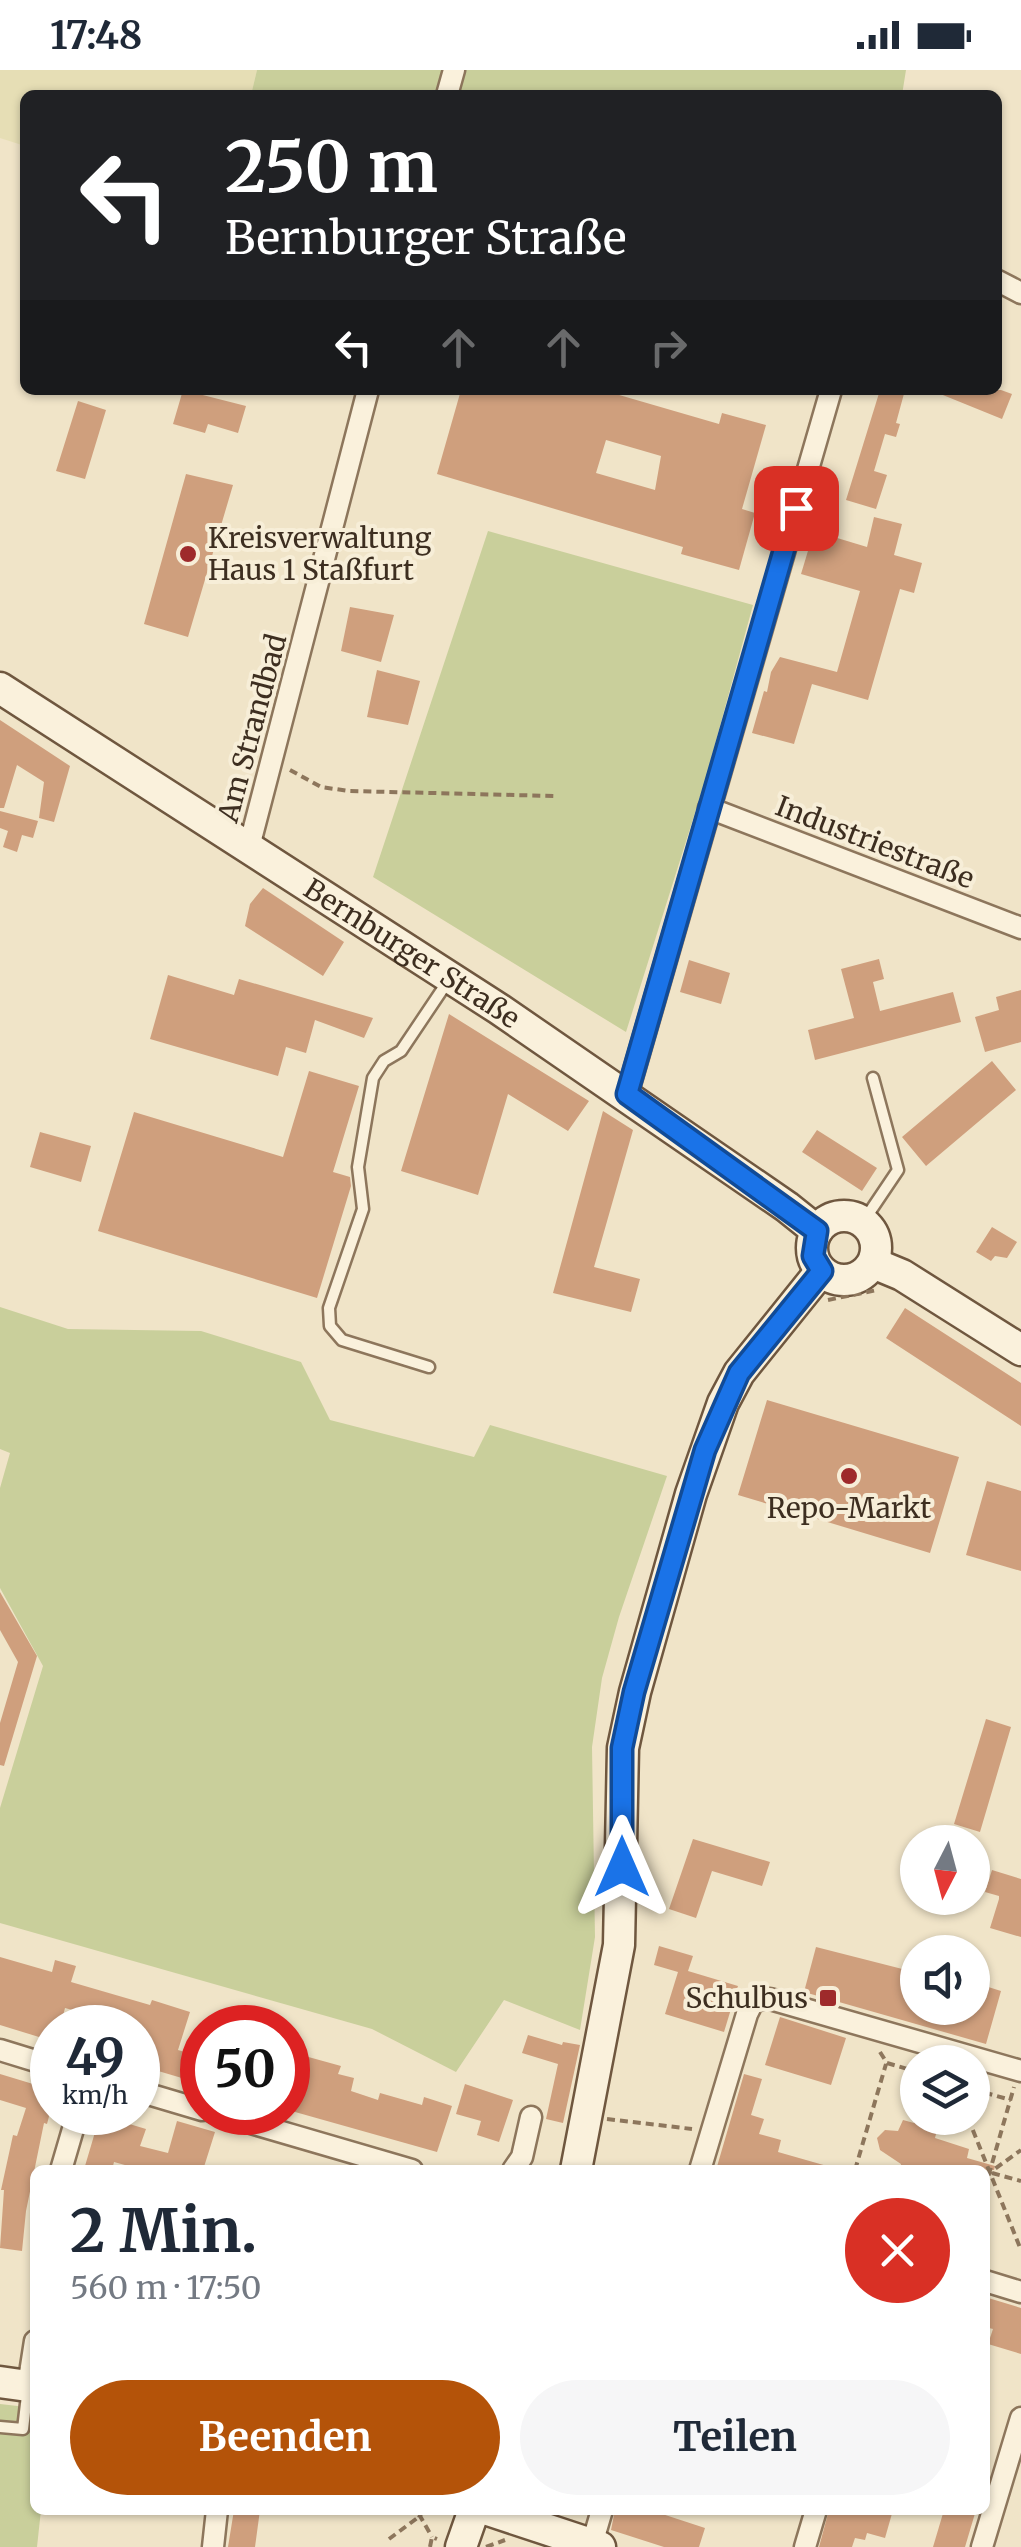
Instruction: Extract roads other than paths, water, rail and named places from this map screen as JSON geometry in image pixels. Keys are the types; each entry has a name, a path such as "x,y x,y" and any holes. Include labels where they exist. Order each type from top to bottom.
{"main road":[{"name":"Bernburger Straße","path":"0,688 627,1094 817,1231"},
{"path":"843,1216 862,1222 874,1236 873,1263 850,1280 830,1278 813,1256 817,1231 843,1216"},
{"path":"873,1263 902,1274 1021,1350"},
{"path":"577,2165 619,1945 622,1748 634,1692 691,1494 724,1402 739,1373 822,1271"},
{"path":"447,2542 470,2515"},
{"path":"503,2515 596,2546"}],"street":[{"name":"Am Strandbad","path":"249,847 367,395"},
{"path":"627,1094 830,395"},
{"name":"Industriestraße","path":"709,808 1021,928"},
{"path":"701,2165 746,2014 754,2000 770,1999 885,2039 1020,2071"},
{"path":"0,2050 30,2059"},
{"path":"516,2165 522,2157 531,2118"},
{"path":"62,2165 71,2135"},
{"path":"275,2135 342,2160 377,2165"},
{"path":"990,2283 1021,2292"},
{"path":"21,2385 30,2357"},
{"path":"982,2547 1021,2418"},
{"path":"213,2547 216,2515"},
{"path":"596,2546 601,2515"},
{"path":"805,2547 815,2515"}],"lane":[{"path":"429,1367 342,1340 330,1326 328,1308 363,1209 358,1167 373,1078 384,1062 401,1051 450,977"},
{"path":"862,1222 898,1170 874,1078"},
{"path":"0,2426 23,2429 21,2385"}],"place":[{"name":"Kreisverwaltung Haus 1 Staßfurt","path":"188,554"},
{"name":"Repo-Markt","path":"849,1476"},
{"name":"Schulbus","path":"828,1998"}]}
